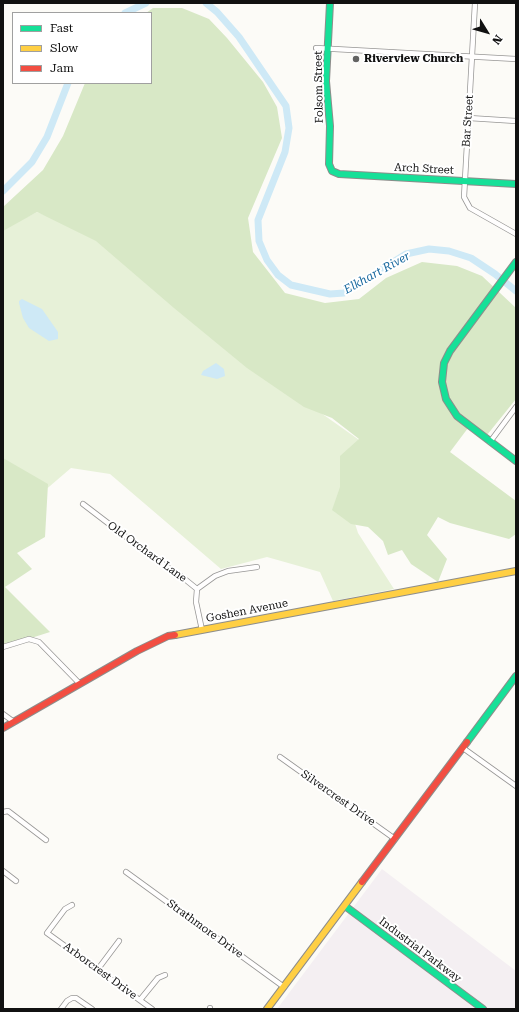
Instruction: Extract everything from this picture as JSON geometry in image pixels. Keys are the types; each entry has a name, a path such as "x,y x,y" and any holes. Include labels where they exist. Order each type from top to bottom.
{"street":[{"name":"Folsom Street","path":"330,3 326,81 330,126 329,164 332,171"},
{"name":"Bar Street","path":"475,3 464,197 470,208 516,234"},
{"path":"316,48 516,59"},
{"path":"469,118 516,121"},
{"name":"Arch Street","path":"332,171 339,174 516,184"},
{"path":"516,262 450,352 444,363 442,382 446,399 454,412 468,426 516,461"},
{"path":"490,442 516,407"},
{"name":"Old Orchard Lane","path":"83,504 155,559 182,576 197,589 196,602 202,630"},
{"path":"197,589 215,576 228,571 257,567"},
{"name":"Goshen Avenue","path":"3,728 168,636 516,571"},
{"path":"3,647 29,639 39,642 80,684"},
{"path":"267,1009 516,676"},
{"path":"3,714 14,722"},
{"path":"463,748 516,786"},
{"name":"Silvercrest Drive","path":"280,757 395,839"},
{"path":"3,812 8,811 46,840"},
{"path":"3,871 16,881"},
{"name":"Strathmore Drive","path":"126,872 284,987"},
{"name":"Arborcrest Drive","path":"72,905 65,909 46,933 152,1009"},
{"name":"Industrial Parkway","path":"345,906 483,1009"},
{"path":"98,969 119,941"},
{"path":"140,1000 158,978 165,975"},
{"path":"61,1009 69,999 74,998 92,1009"}],"shaded area":[{"path":"382,869 516,971 516,1009 277,1009"}],"green space":[{"path":"153,8 182,8 209,19 227,38 263,82 277,107 282,138 248,218 253,252 285,293 325,303 359,299 386,278 422,262 457,266 482,276 516,308 516,399 487,435 471,424 450,452 516,501 516,534 509,539 450,523 438,517 427,535 447,559 438,582 411,564 402,550 388,555 383,541 368,527 351,524 332,510 340,487 340,456 359,439 332,418 304,407 247,368 96,241 37,212 3,231 3,207 43,170 63,136 85,84 152,84 152,12 147,12"},
{"path":"37,212 102,239 263,372 362,442 345,492 358,533 394,589 333,601 320,572 267,557 221,569 110,474 71,468 43,492 3,473 3,229"},
{"path":"3,458 48,484 45,537 17,553 32,569 5,587 50,632 3,647"}],"water":[{"path":"22,299 42,309 58,332 58,339 49,341 29,328 23,318 19,303"},
{"path":"216,363 224,369 225,376 217,379 201,375 203,371"}],"waterway":[{"name":"Elkhart River","path":"127,12 146,3"},
{"name":"Elkhart River","path":"206,3 217,12 239,37 286,106 289,128 285,152 258,220 259,241 267,260 278,275 291,285 330,294 344,293 406,254 429,249 449,251 471,258 495,274 516,291"},
{"name":"Elkhart River","path":"3,191 32,162 47,137 68,84"}],"traffic: fast":[{"path":"330,3 326,81 330,126 329,164 332,171 339,174 516,184"},
{"path":"516,262 450,351 444,363 442,382 446,399 457,416 516,461"},
{"path":"467,742 516,676"},
{"path":"345,906 483,1009"}],"traffic: slow":[{"path":"175,635 516,571"},
{"path":"267,1009 362,882"}],"traffic: jam":[{"path":"3,728 137,651 168,636 175,635"},
{"path":"362,882 467,742"}],"place":[{"name":"Riverview Church","path":"356,59"}]}
